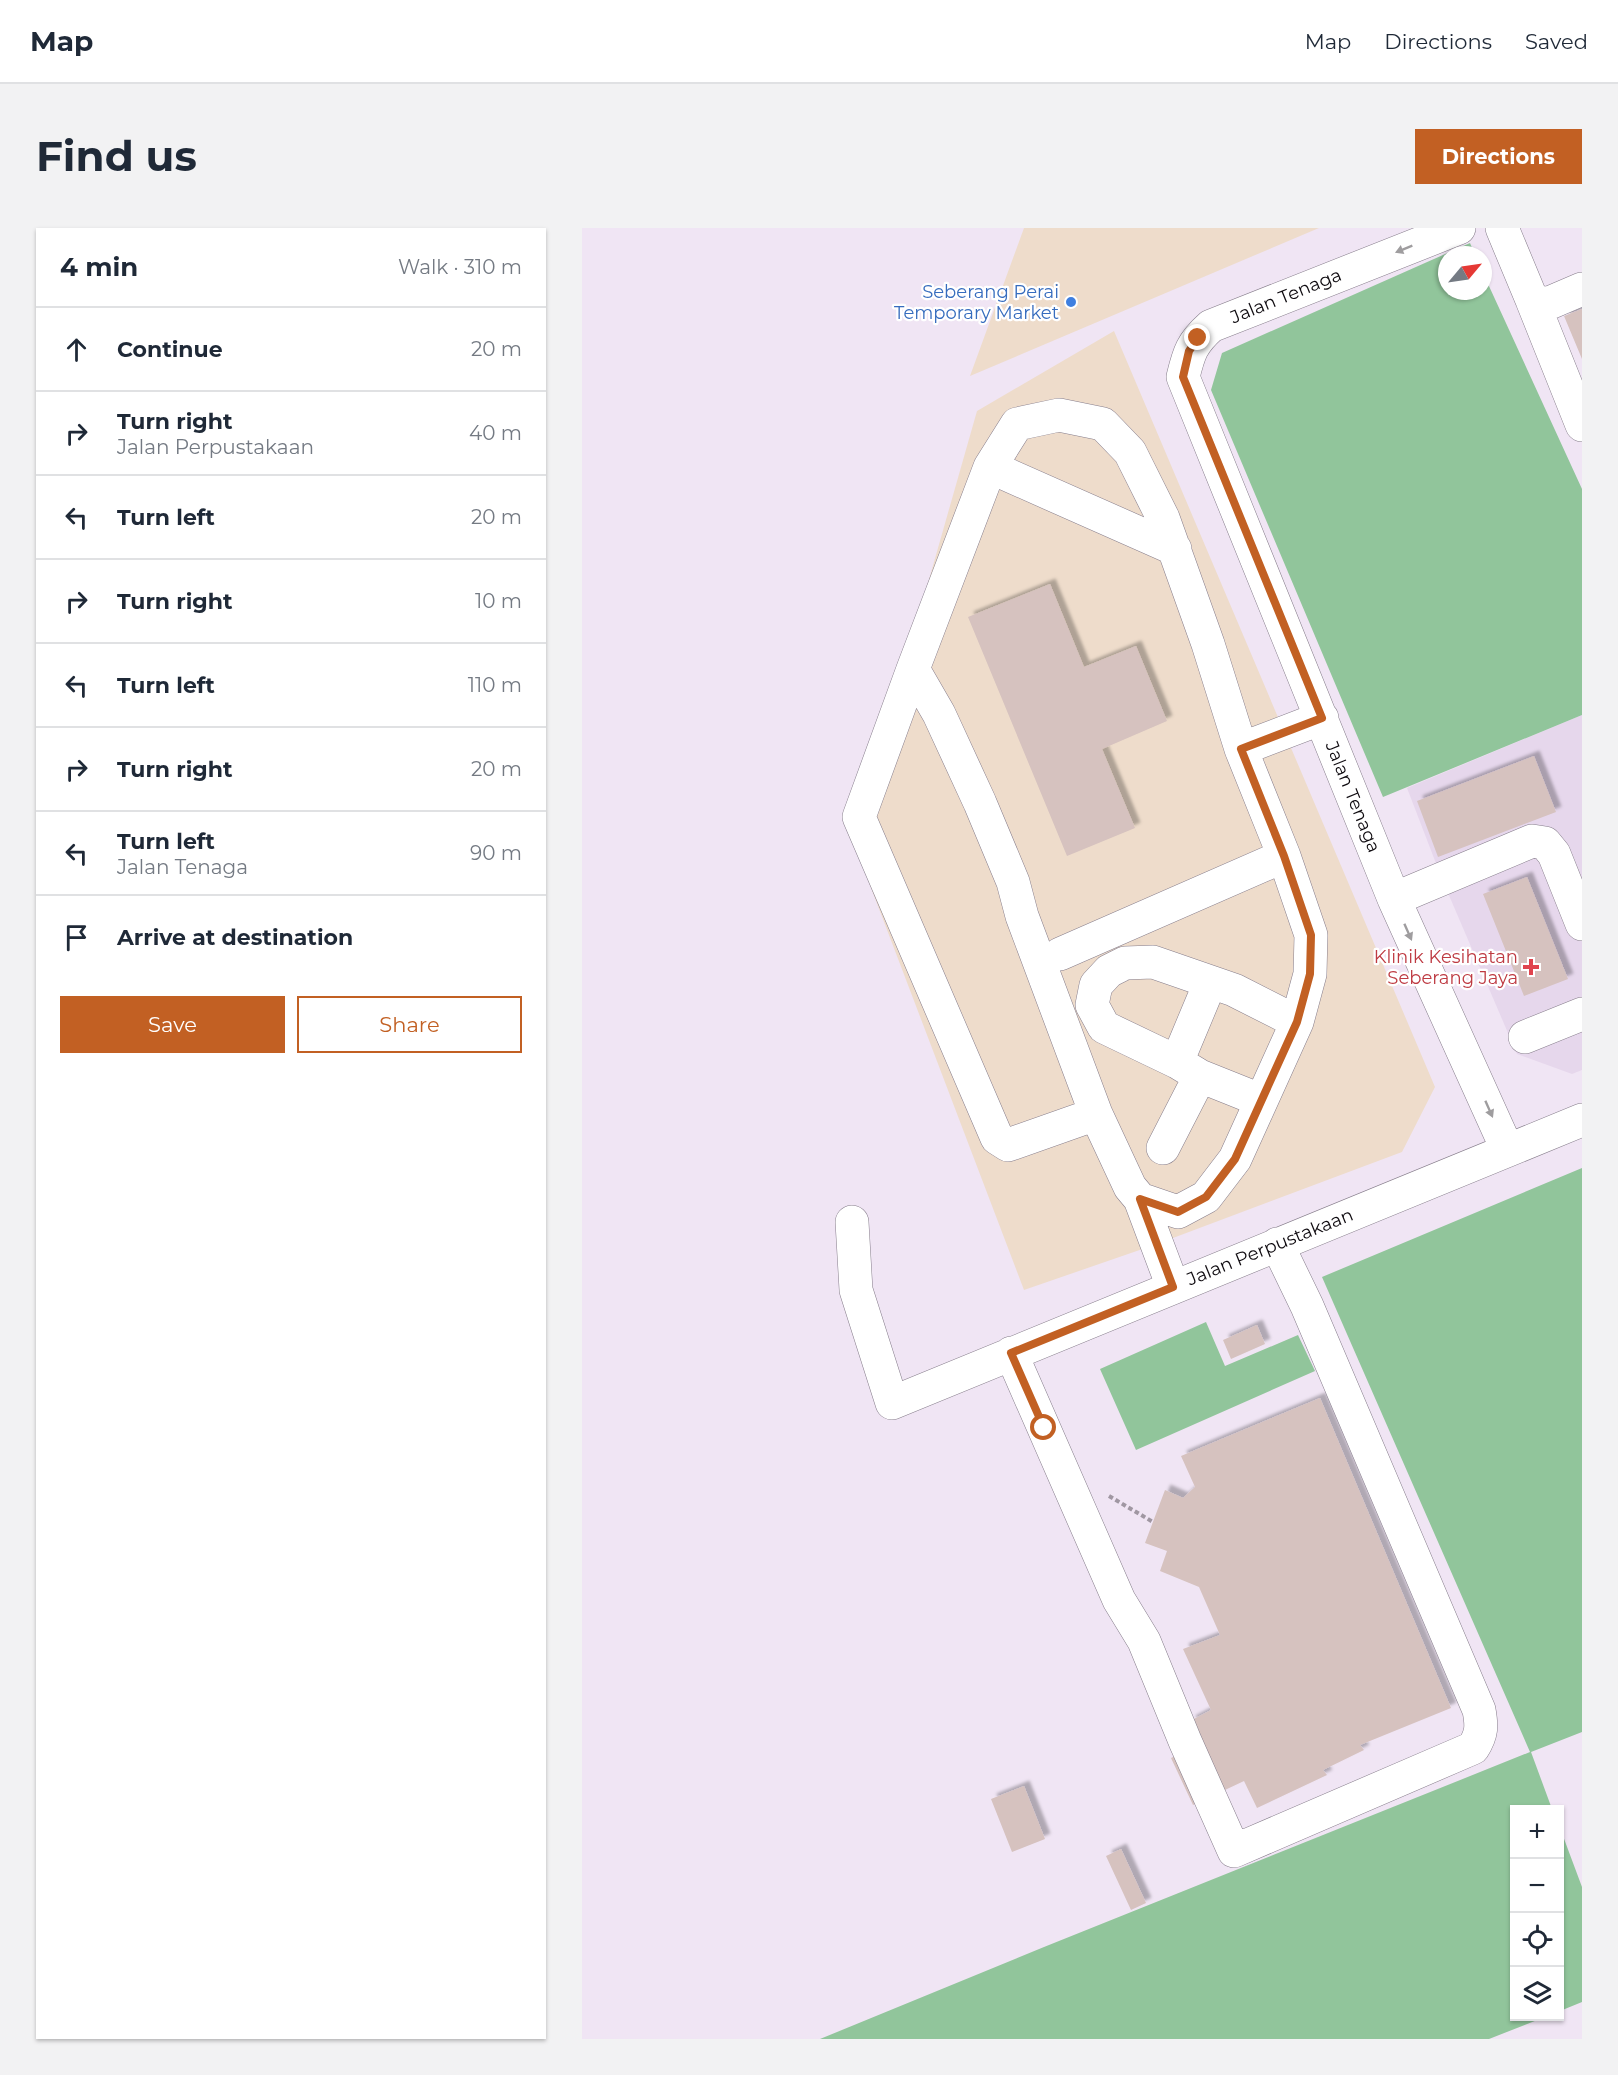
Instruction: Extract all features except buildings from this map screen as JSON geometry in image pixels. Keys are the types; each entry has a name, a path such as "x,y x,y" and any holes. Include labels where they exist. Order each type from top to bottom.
{"street":[{"name":"Jalan Tenaga","path":"1459,228 1211,326 1198,338 1189,351 1183,377 1394,899 1507,1149"},
{"path":"1502,228 1582,425"},
{"path":"1532,300 1547,304 1582,289"},
{"path":"1096,1114 1008,1145 998,1138 859,818 990,466 1017,424 1059,415 1103,424 1130,452 1163,518 1208,644 1241,749 1284,856 1311,935 1310,974 1297,1022 1235,1159 1206,1197 1178,1212 1140,1199"},
{"path":"990,466 1175,549"},
{"path":"913,669 939,714 1005,862 1022,916 1096,1114 1130,1187 1140,1199 1173,1287"},
{"path":"1241,749 1322,718"},
{"path":"1394,899 1532,841 1545,843 1554,854 1582,924"},
{"path":"1060,954 1284,856"},
{"path":"1260,1100 1189,1069 1104,1027 1092,1005 1096,985 1109,970 1125,963 1153,962 1233,990 1297,1022"},
{"path":"1163,1148 1189,1069 1210,983"},
{"path":"1525,1037 1582,1014"},
{"name":"Jalan Perpustakaan","path":"852,1222 856,1290 892,1403 1582,1120"},
{"path":"1011,1353 1119,1600 1144,1641 1234,1851 1473,1748 1482,1728 1479,1710 1307,1306 1277,1244"}],"shaded area":[{"name":"Seberang Perai Temporary Market","path":"1024,228 1319,228 970,376"},
{"path":"1114,331 1435,1087 1402,1152 1157,1244 1024,1290 854,843 977,411"},
{"name":"Klinik Kesihatan Seberang Jaya","path":"1582,715 1582,1070 1572,1074 1517,1054 1442,879 1407,788"}],"green space":[{"path":"1438,257 1438,300 1492,300 1492,293 1582,489 1582,715 1383,797 1211,390 1222,353"},
{"path":"1582,1168 1582,1732 1531,1752 1551,1805 1510,1805 1510,2021 1535,2021 1489,2039 820,2039 1530,1752 1322,1277"},
{"path":"1206,1322 1225,1366 1298,1335 1315,1371 1136,1450 1100,1369"},
{"path":"1564,1839 1582,1887 1582,2002 1564,2009"}],"place":[{"name":"Seberang Perai Temporary Market","path":"1071,302"},
{"name":"Klinik Kesihatan Seberang Jaya","path":"1531,967"}],"route":[{"path":"1044,1428 1011,1353 1173,1287 1140,1199 1178,1212 1206,1197 1235,1159 1297,1022 1310,974 1311,935 1284,856 1241,749 1322,718 1183,377 1189,351 1198,338"}]}
